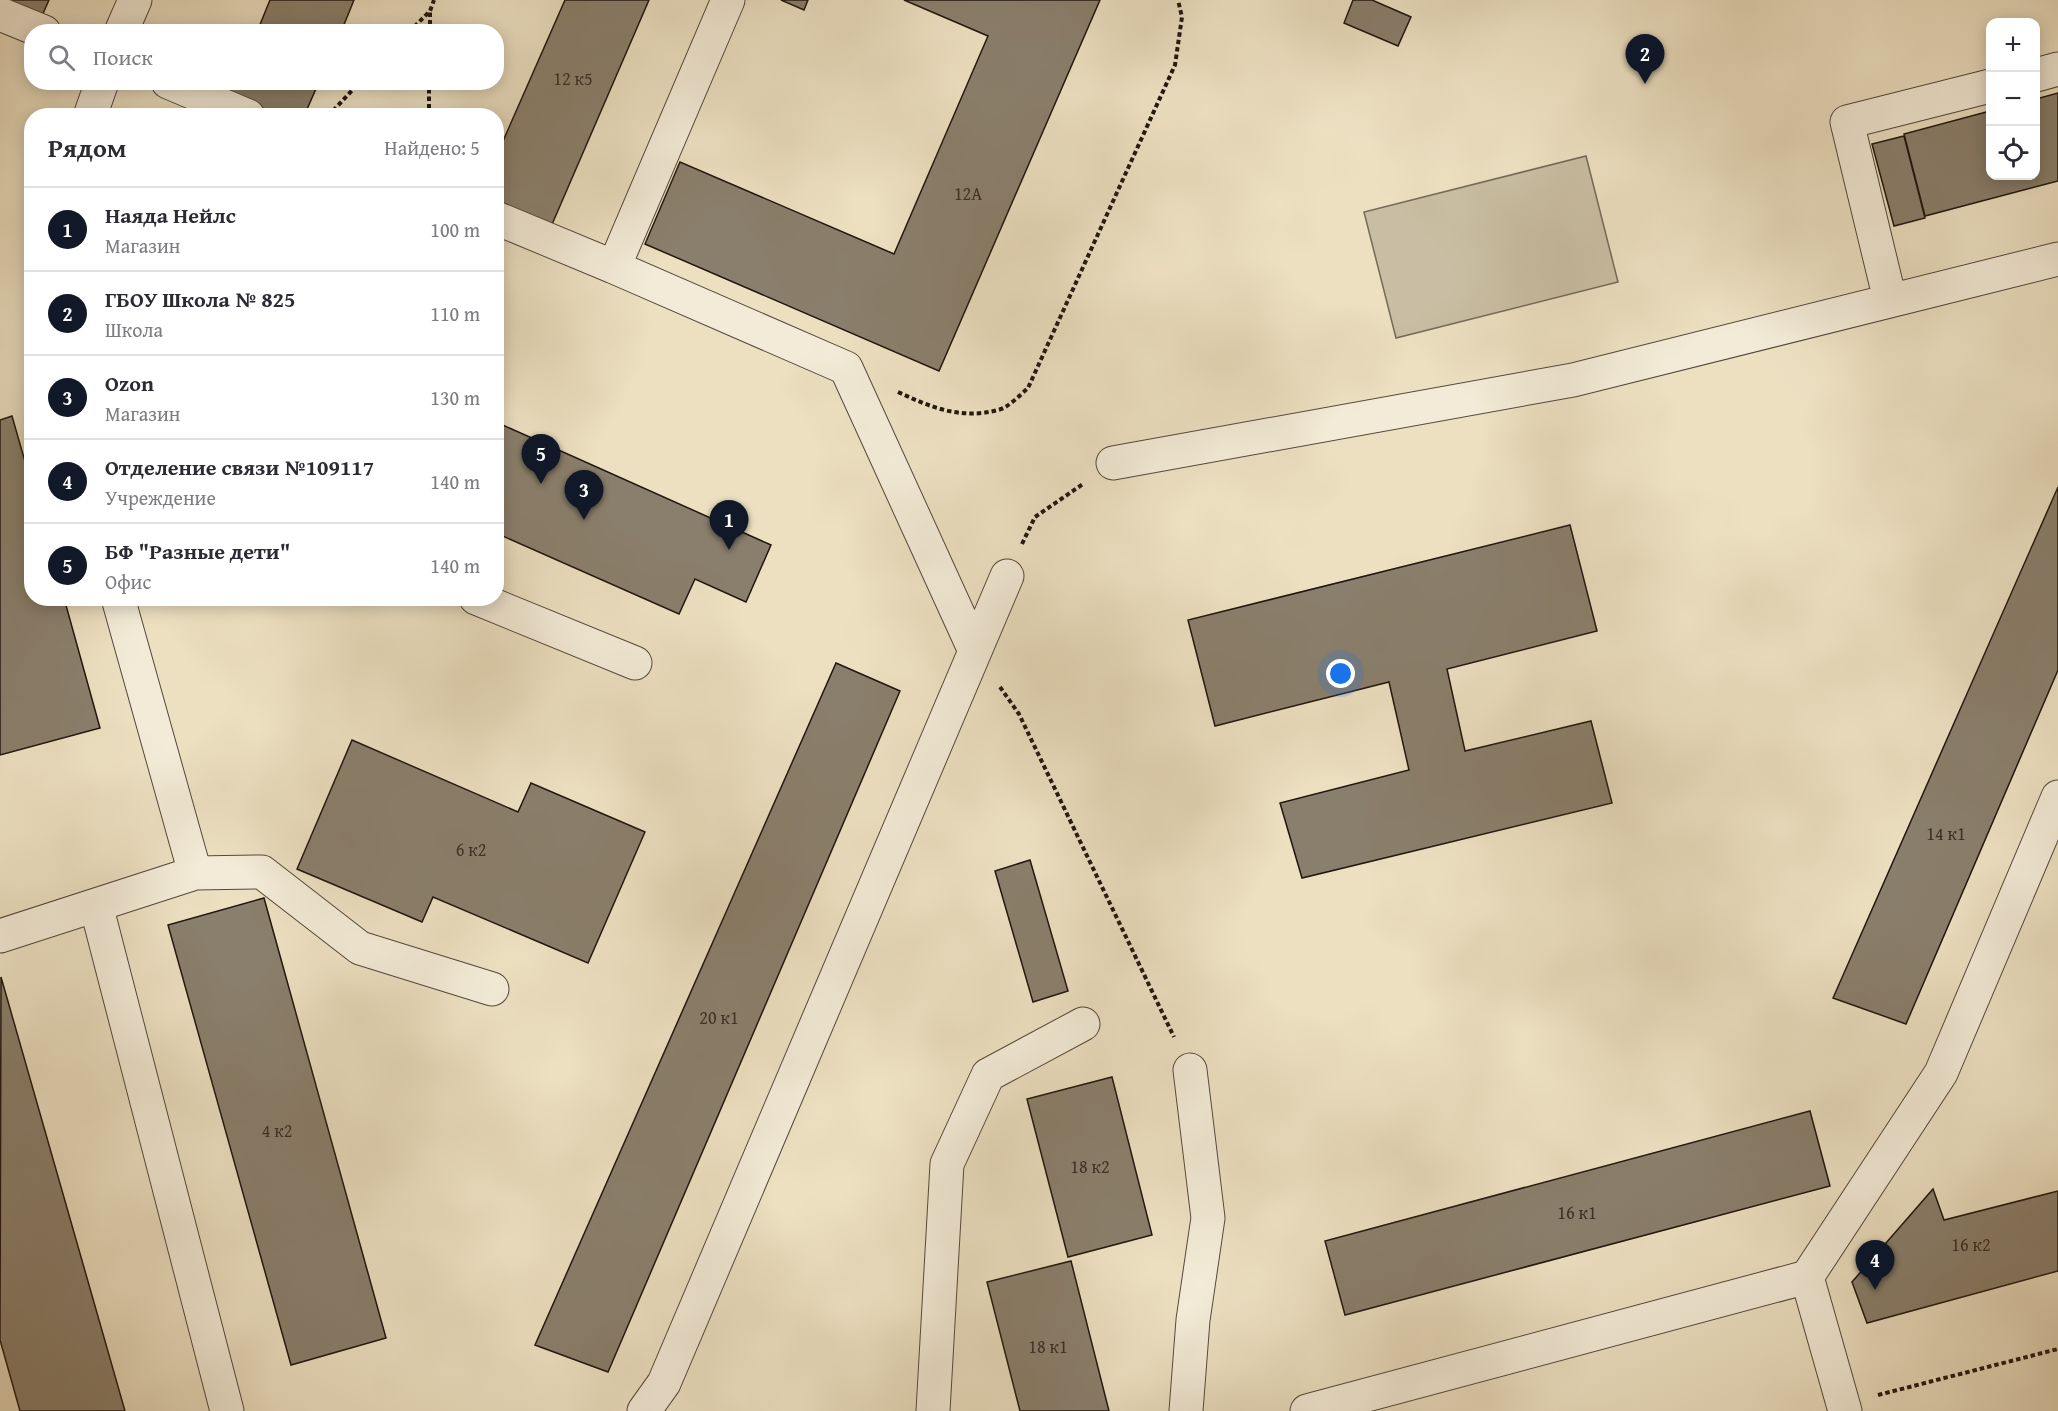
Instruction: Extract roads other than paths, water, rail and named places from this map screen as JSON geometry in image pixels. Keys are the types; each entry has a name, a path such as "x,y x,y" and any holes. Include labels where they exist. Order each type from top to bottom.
{"lane":[{"path":"124,24 135,0"},
{"path":"614,267 728,0"},
{"path":"0,14 24,24"},
{"path":"2040,74 2058,69"},
{"path":"1890,300 1847,122 1986,87"},
{"path":"93,108 99,90"},
{"path":"187,90 229,108"},
{"path":"504,222 614,267 846,368 975,651"},
{"path":"1113,462 1573,380 2058,259"},
{"path":"644,1411 664,1383 1007,576"},
{"path":"120,606 195,873"},
{"path":"495,606 634,663"},
{"path":"1307,1411 1807,1277 1941,1073 2058,797"},
{"path":"0,936 195,873 262,872 360,948 492,989"},
{"path":"96,905 226,1411"},
{"path":"933,1411 947,1164 988,1076 1083,1024"},
{"path":"1186,1411 1193,1320 1208,1218 1190,1070"},
{"path":"1807,1277 1844,1407"}],"place":[{"name":"ГБОУ Школа № 825","path":"1645,84"},
{"name":"БФ \"Разные дети\"","path":"541,484"},
{"name":"Ozon","path":"584,520"},
{"name":"Наяда Нейлс","path":"729,550"},
{"name":"Отделение связи №109117","path":"1875,1290"}]}
